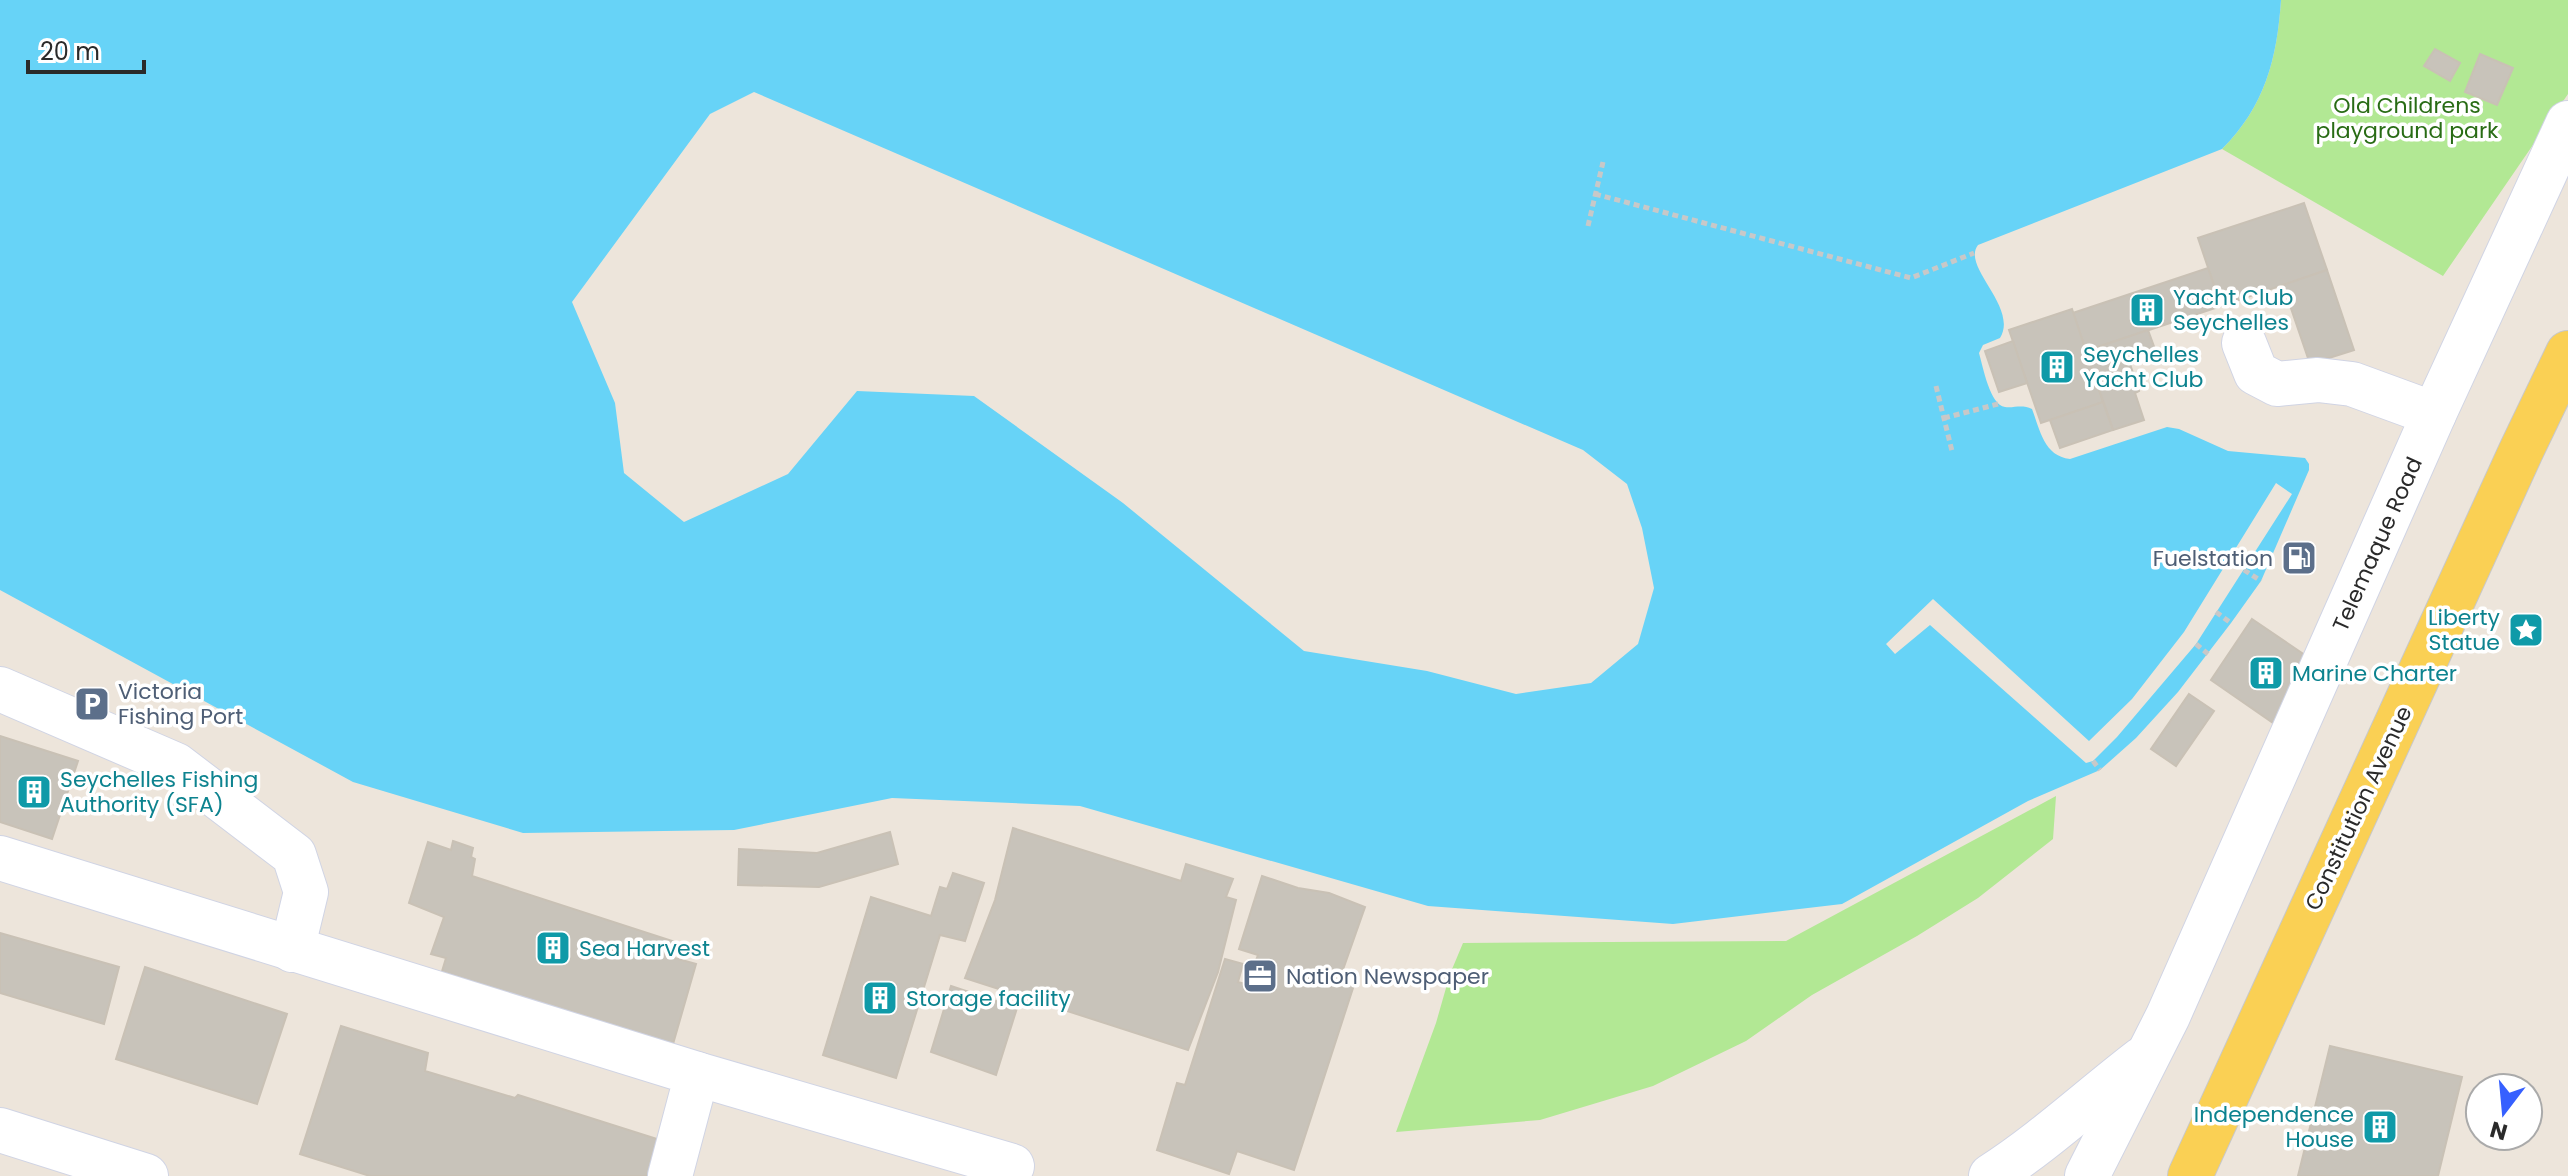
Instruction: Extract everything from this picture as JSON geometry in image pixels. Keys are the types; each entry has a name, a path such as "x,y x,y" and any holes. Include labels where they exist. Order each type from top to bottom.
{"main road":[{"name":"Constitution Avenue","path":"2190,1176 2568,353"}],"street":[{"name":"Telemaque Road","path":"2087,1176 2150,1053 2434,414 2568,123"},
{"path":"2244,343 2256,373 2277,384 2318,380 2352,384 2434,414"},
{"path":"0,689 176,765 294,855 306,892 292,950"},
{"path":"0,858 697,1074 1012,1166"},
{"name":"Telemaque Road","path":"1991,1176 2150,1053"},
{"path":"670,1176 697,1074"},
{"path":"0,1130 77,1166 146,1176"}],"path":[{"path":"1588,226 1603,162"},
{"path":"1595,194 1911,278 1974,253"},
{"path":"1936,386 1952,451"},
{"path":"1944,418 1998,404"},
{"path":"2244,570 2261,581"},
{"path":"2216,612 2231,623"},
{"path":"2196,644 2208,654"},
{"path":"2093,761 2100,770"}],"green space":[{"name":"Old Childrens playground park","path":"2281,0 2568,0 2568,94 2443,276 2222,149 2237,133 2259,99 2272,62"},
{"path":"2056,796 2053,839 1978,898 1812,995 1746,1041 1653,1086 1540,1120 1396,1132 1463,943 1786,941"}],"water":[{"path":"0,0 2281,0 2272,62 2259,99 2237,133 2222,149 1978,245 1975,254 1982,276 2002,313 2004,326 2000,338 1983,345 1979,353 1988,384 2000,405 2032,409 2044,441 2054,453 2070,459 2167,427 2179,429 2228,451 2305,458 2309,470 2261,581 2178,692 2136,738 2100,770 2028,801 1842,904 1673,924 1428,906 1080,806 892,798 734,830 523,833 353,782 0,590","holes":["754,92 1583,450 1627,484 1642,528 1654,588 1638,644 1591,683 1516,694 1427,671 1304,651 1123,503 974,396 857,391 788,474 684,522 624,473 615,403 572,302 710,114"]}],"pier":[{"path":"2276,483 2292,494 2196,644 2093,761 2086,763 1930,625 1895,654 1886,644 1933,599 2089,741 2132,699 2184,632"}],"building":[{"path":"2435,49 2460,63 2450,81 2424,66"},
{"path":"2480,54 2513,68 2497,105 2465,92"},
{"path":"2304,203 2327,270 2221,306 2198,238"},
{"name":"Yacht Club Seychelles","path":"2208,268 2221,306 2086,351 2073,313"},
{"path":"2327,270 2354,350 2310,364 2283,285"},
{"name":"Seychelles Yacht Club","path":"2072,309 2103,402 2041,423 2009,330"},
{"path":"2148,330 2156,352 2129,361 2144,420 2113,430 2086,351"},
{"path":"2013,341 2027,383 1999,392 1985,351"},
{"path":"2103,402 2113,430 2060,448 2050,420"},
{"name":"Marine Charter","path":"2252,619 2321,666 2279,727 2211,680"},
{"path":"2189,694 2214,711 2176,766 2151,749"},
{"name":"Seychelles Fishing Authority (SFA)","path":"0,736 78,761 52,839 0,822"},
{"path":"1013,828 1181,881 1186,864 1233,879 1226,897 1236,900 1218,972 1188,1050 965,978 995,900"},
{"path":"890,832 898,864 819,887 738,885 739,849 817,853"},
{"name":"Sea Harvest","path":"453,841 473,848 472,876 675,942 671,957 696,964 671,1051 440,978 446,958 431,954 444,917 409,903 428,842 451,850"},
{"name":"Storage facility","path":"953,873 984,883 965,941 940,935 896,1078 823,1055 871,897 931,916 940,887 947,889"},
{"path":"1262,876 1298,888 1329,893 1365,907 1339,981 1354,985 1294,1170 1237,1151 1229,1174 1157,1150 1177,1083 1185,1085 1225,959 1243,964 1238,982 1259,988 1264,977 1251,973 1258,955 1239,949"},
{"path":"0,933 119,967 104,1024 0,993"},
{"path":"145,967 287,1014 257,1104 116,1059"},
{"path":"951,986 1017,1008 996,1075 931,1052"},
{"path":"341,1026 428,1053 425,1071 515,1098 518,1095 663,1141 652,1176 370,1176 300,1154"},
{"name":"Independence House","path":"2330,1046 2462,1077 2438,1176 2298,1176"}],"place":[{"name":"Yacht Club Seychelles","path":"2147,310"},
{"name":"Seychelles Yacht Club","path":"2057,367"},
{"name":"Fuelstation","path":"2299,558"},
{"name":"Liberty Statue","path":"2526,630"},
{"name":"Marine Charter","path":"2266,673"},
{"name":"Victoria Fishing Port","path":"92,704"},
{"name":"Seychelles Fishing Authority (SFA)","path":"34,792"},
{"name":"Sea Harvest","path":"553,948"},
{"name":"Nation Newspaper","path":"1260,976"},
{"name":"Storage facility","path":"880,998"},
{"name":"Independence House","path":"2380,1127"}]}
